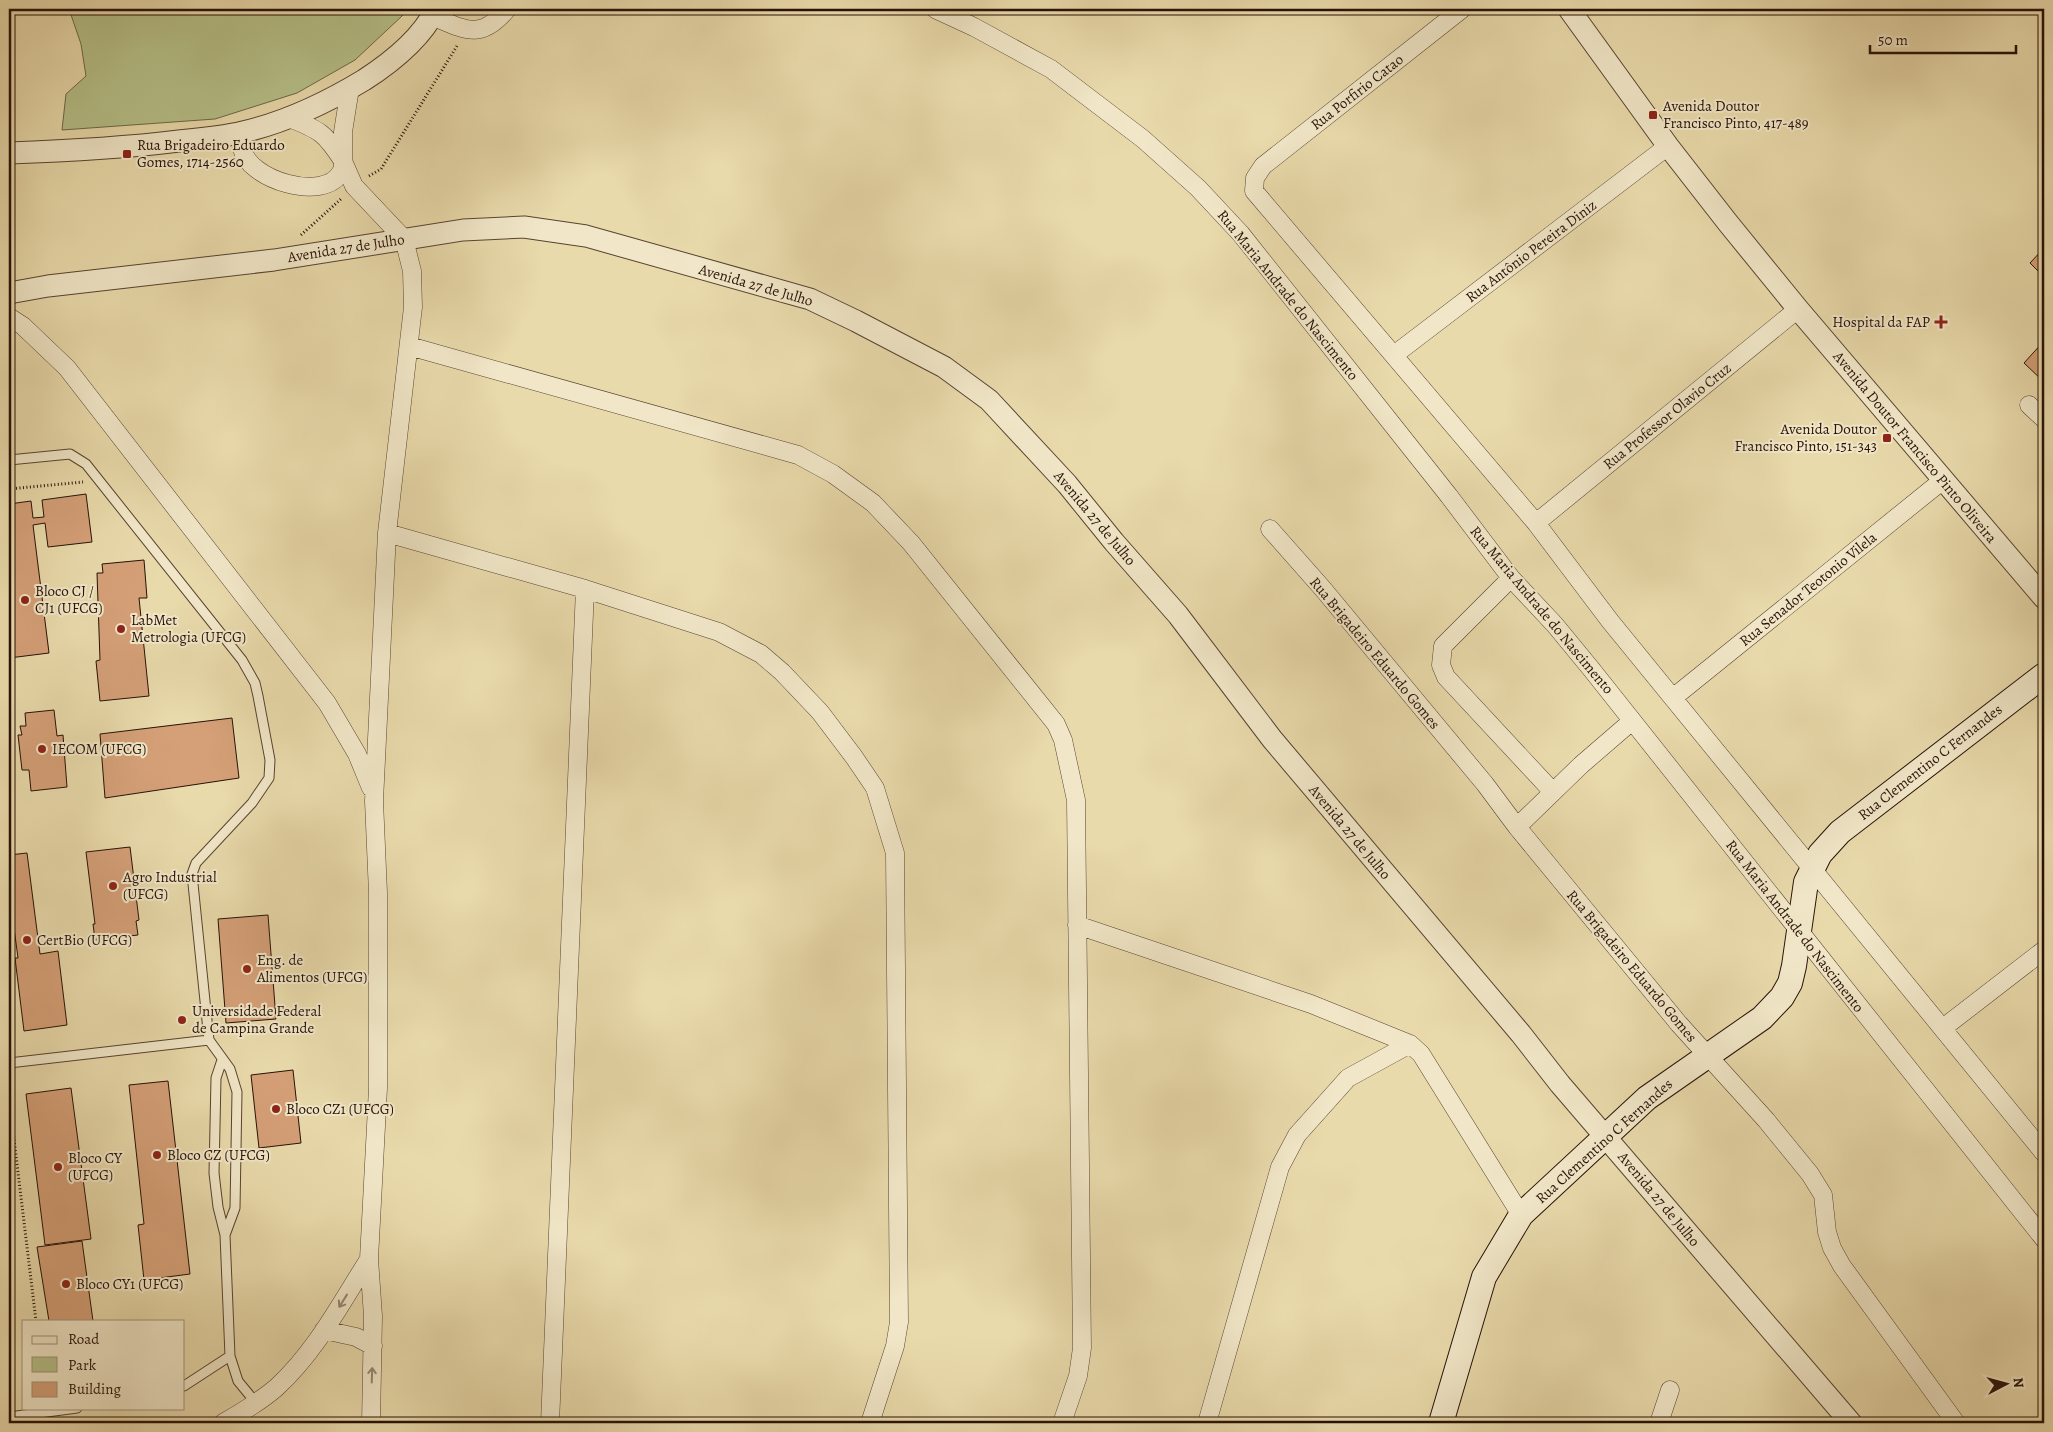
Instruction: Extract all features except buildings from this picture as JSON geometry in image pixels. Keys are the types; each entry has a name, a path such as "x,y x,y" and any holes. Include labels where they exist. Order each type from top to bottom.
{"main road":[{"name":"Rua Clementino C Fernandes","path":"1441,1423 1484,1277 1521,1215 1647,1098 1762,1018 1782,997 1792,974 1800,919 1814,866 1840,832 2044,674"}],"street":[{"path":"9,153 151,144 242,132 289,118 321,105 388,65 414,39 434,12 467,30 490,26 507,9"},
{"name":"Rua Maria Andrade do Nascimento","path":"934,9 974,27 1051,69 1128,127 1198,188 1241,234 1449,496 1511,578 1555,625 1632,721 1800,919 2044,1239"},
{"name":"Rua Porfirio Catao","path":"1394,356 1254,191 1255,178 1263,166 1462,9"},
{"name":"Avenida Doutor Francisco Pinto Oliveira","path":"1569,9 1668,146 1798,309 1884,407 1943,480 2044,598"},
{"path":"242,132 242,149 253,167 275,181 301,186 330,184 341,173 343,132 350,88"},
{"path":"289,118 317,129 328,138 343,161 354,186 404,238 412,272 413,307 387,533 374,801 378,893 378,1088 369,1259 373,1346 371,1423"},
{"name":"Rua Antônio Pereira Diniz","path":"1394,356 1668,146"},
{"name":"Avenida 27 de Julho","path":"9,293 48,286 274,260 463,230 524,227 586,236 810,299 944,367 989,400 1068,484 1114,542 1178,615 1272,739 1606,1137 1852,1423"},
{"name":"Rua Professor Olavio Cruz","path":"1536,524 1798,309"},
{"path":"9,317 23,326 67,368 327,703 358,754 368,777 374,801"},
{"path":"409,346 798,455 834,474 872,502 911,543 1056,724 1063,740 1076,800 1082,1348 1078,1376 1062,1423"},
{"path":"1394,356 1536,524 1610,621 1814,866 2044,1153"},
{"path":"2028,405 2044,419"},
{"name":"Rua Senador Teotonio Vilela","path":"1674,697 1943,480"},
{"name":"Rua Brigadeiro Eduardo Gomes","path":"1270,529 1323,589 1707,1056 1766,1120 1818,1185 1823,1195 1827,1232 1832,1248 1842,1266 1956,1423"},
{"path":"387,533 584,589 719,632 761,654 782,672 820,712 875,788 895,853 899,1322 894,1346 870,1423"},
{"path":"1511,578 1443,646 1442,665 1446,677 1552,792"},
{"path":"550,1423 584,589"},
{"path":"1517,827 1580,765 1632,721"},
{"path":"1077,925 1310,1004 1410,1044 1421,1054 1521,1215"},
{"path":"1943,1028 2044,950"},
{"path":"1207,1423 1280,1166 1297,1135 1348,1078 1410,1044"},
{"path":"223,1423 256,1404 278,1386 324,1330 369,1259"},
{"path":"324,1330 356,1337 373,1346"},
{"path":"1659,1423 1670,1390"}],"lane":[{"path":"9,460 70,454 86,464 242,660 255,684 270,768 266,785 196,863 192,874 209,1040 222,1060 230,1068 237,1092 235,1208 225,1235"},
{"path":"9,1063 209,1040"},
{"path":"222,1060 216,1078 213,1148 216,1192 225,1235 225,1284 230,1356 238,1381 256,1404"},
{"path":"185,1385 230,1356"},
{"path":"9,1417 62,1410"}],"path":[{"path":"274,260 354,186 381,169 467,30"},
{"path":"9,489 100,481"},
{"path":"9,836 9,841"},
{"path":"9,1026 11,1046 9,1047"},
{"path":"9,1098 36,1320"}],"green space":[{"path":"69,9 406,9 402,16 355,60 297,93 215,119 62,130 66,94 86,76 81,44"}],"place":[{"name":"Avenida Doutor Francisco Pinto, 417-489","path":"1653,115"},
{"name":"Rua Brigadeiro Eduardo Gomes, 1714-2560","path":"127,154"},
{"name":"Hospital da FAP","path":"1941,322"},
{"name":"Avenida Doutor Francisco Pinto, 151-343","path":"1887,438"},
{"name":"Bloco CJ / CJ1 (UFCG)","path":"25,600"},
{"name":"LabMet Metrologia (UFCG)","path":"121,629"},
{"name":"IECOM (UFCG)","path":"42,749"},
{"name":"Agro Industrial (UFCG)","path":"113,886"},
{"name":"CertBio (UFCG)","path":"27,940"},
{"name":"Eng. de Alimentos (UFCG)","path":"247,969"},
{"name":"Universidade Federal de Campina Grande","path":"182,1020"},
{"name":"Bloco CZ1 (UFCG)","path":"276,1109"},
{"name":"Bloco CZ (UFCG)","path":"157,1155"},
{"name":"Bloco CY (UFCG)","path":"58,1167"},
{"name":"Bloco CY1 (UFCG)","path":"66,1284"}]}
